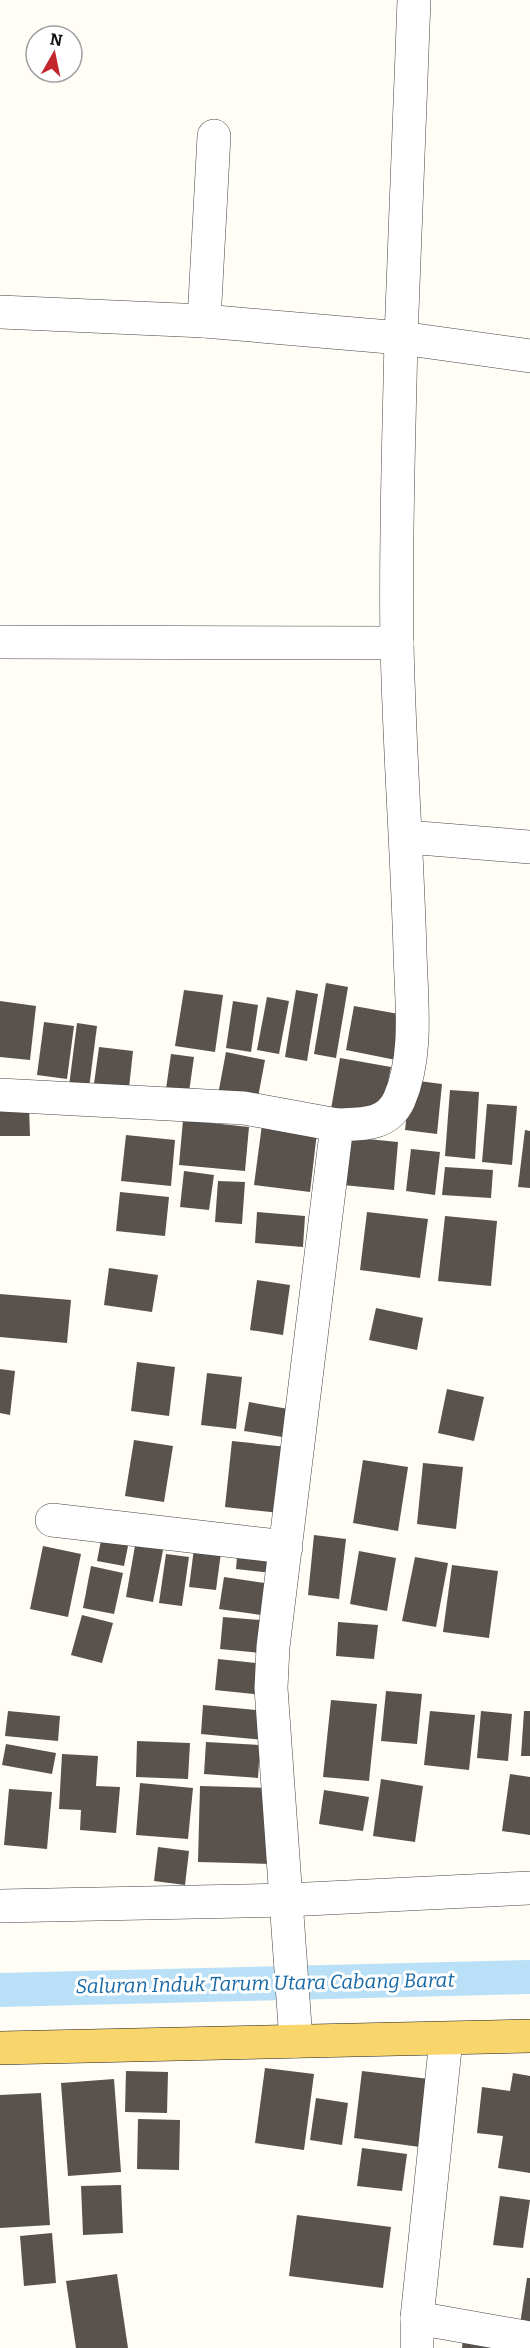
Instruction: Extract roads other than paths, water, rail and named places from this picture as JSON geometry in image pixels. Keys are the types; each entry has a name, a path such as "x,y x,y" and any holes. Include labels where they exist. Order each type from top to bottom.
{"main road":[{"path":"0,2048 530,2036"}],"street":[{"path":"0,1095 244,1108 337,1125 374,1122 386,1118 398,1101 407,1076 411,1013 407,837 397,643 402,338 414,0"},
{"path":"204,321 214,136"},
{"path":"0,312 204,321 402,338 530,356"},
{"path":"0,642 397,643"},
{"path":"407,837 530,847"},
{"path":"296,2041 271,1688 273,1647 337,1125"},
{"path":"52,1520 286,1547"},
{"path":"0,1906 288,1910 530,1888"},
{"path":"446,2039 417,2333 530,2338"}],"waterway":[{"name":"Saluran Induk Tarum Utara Cabang Barat","path":"0,1990 530,1977"}]}
